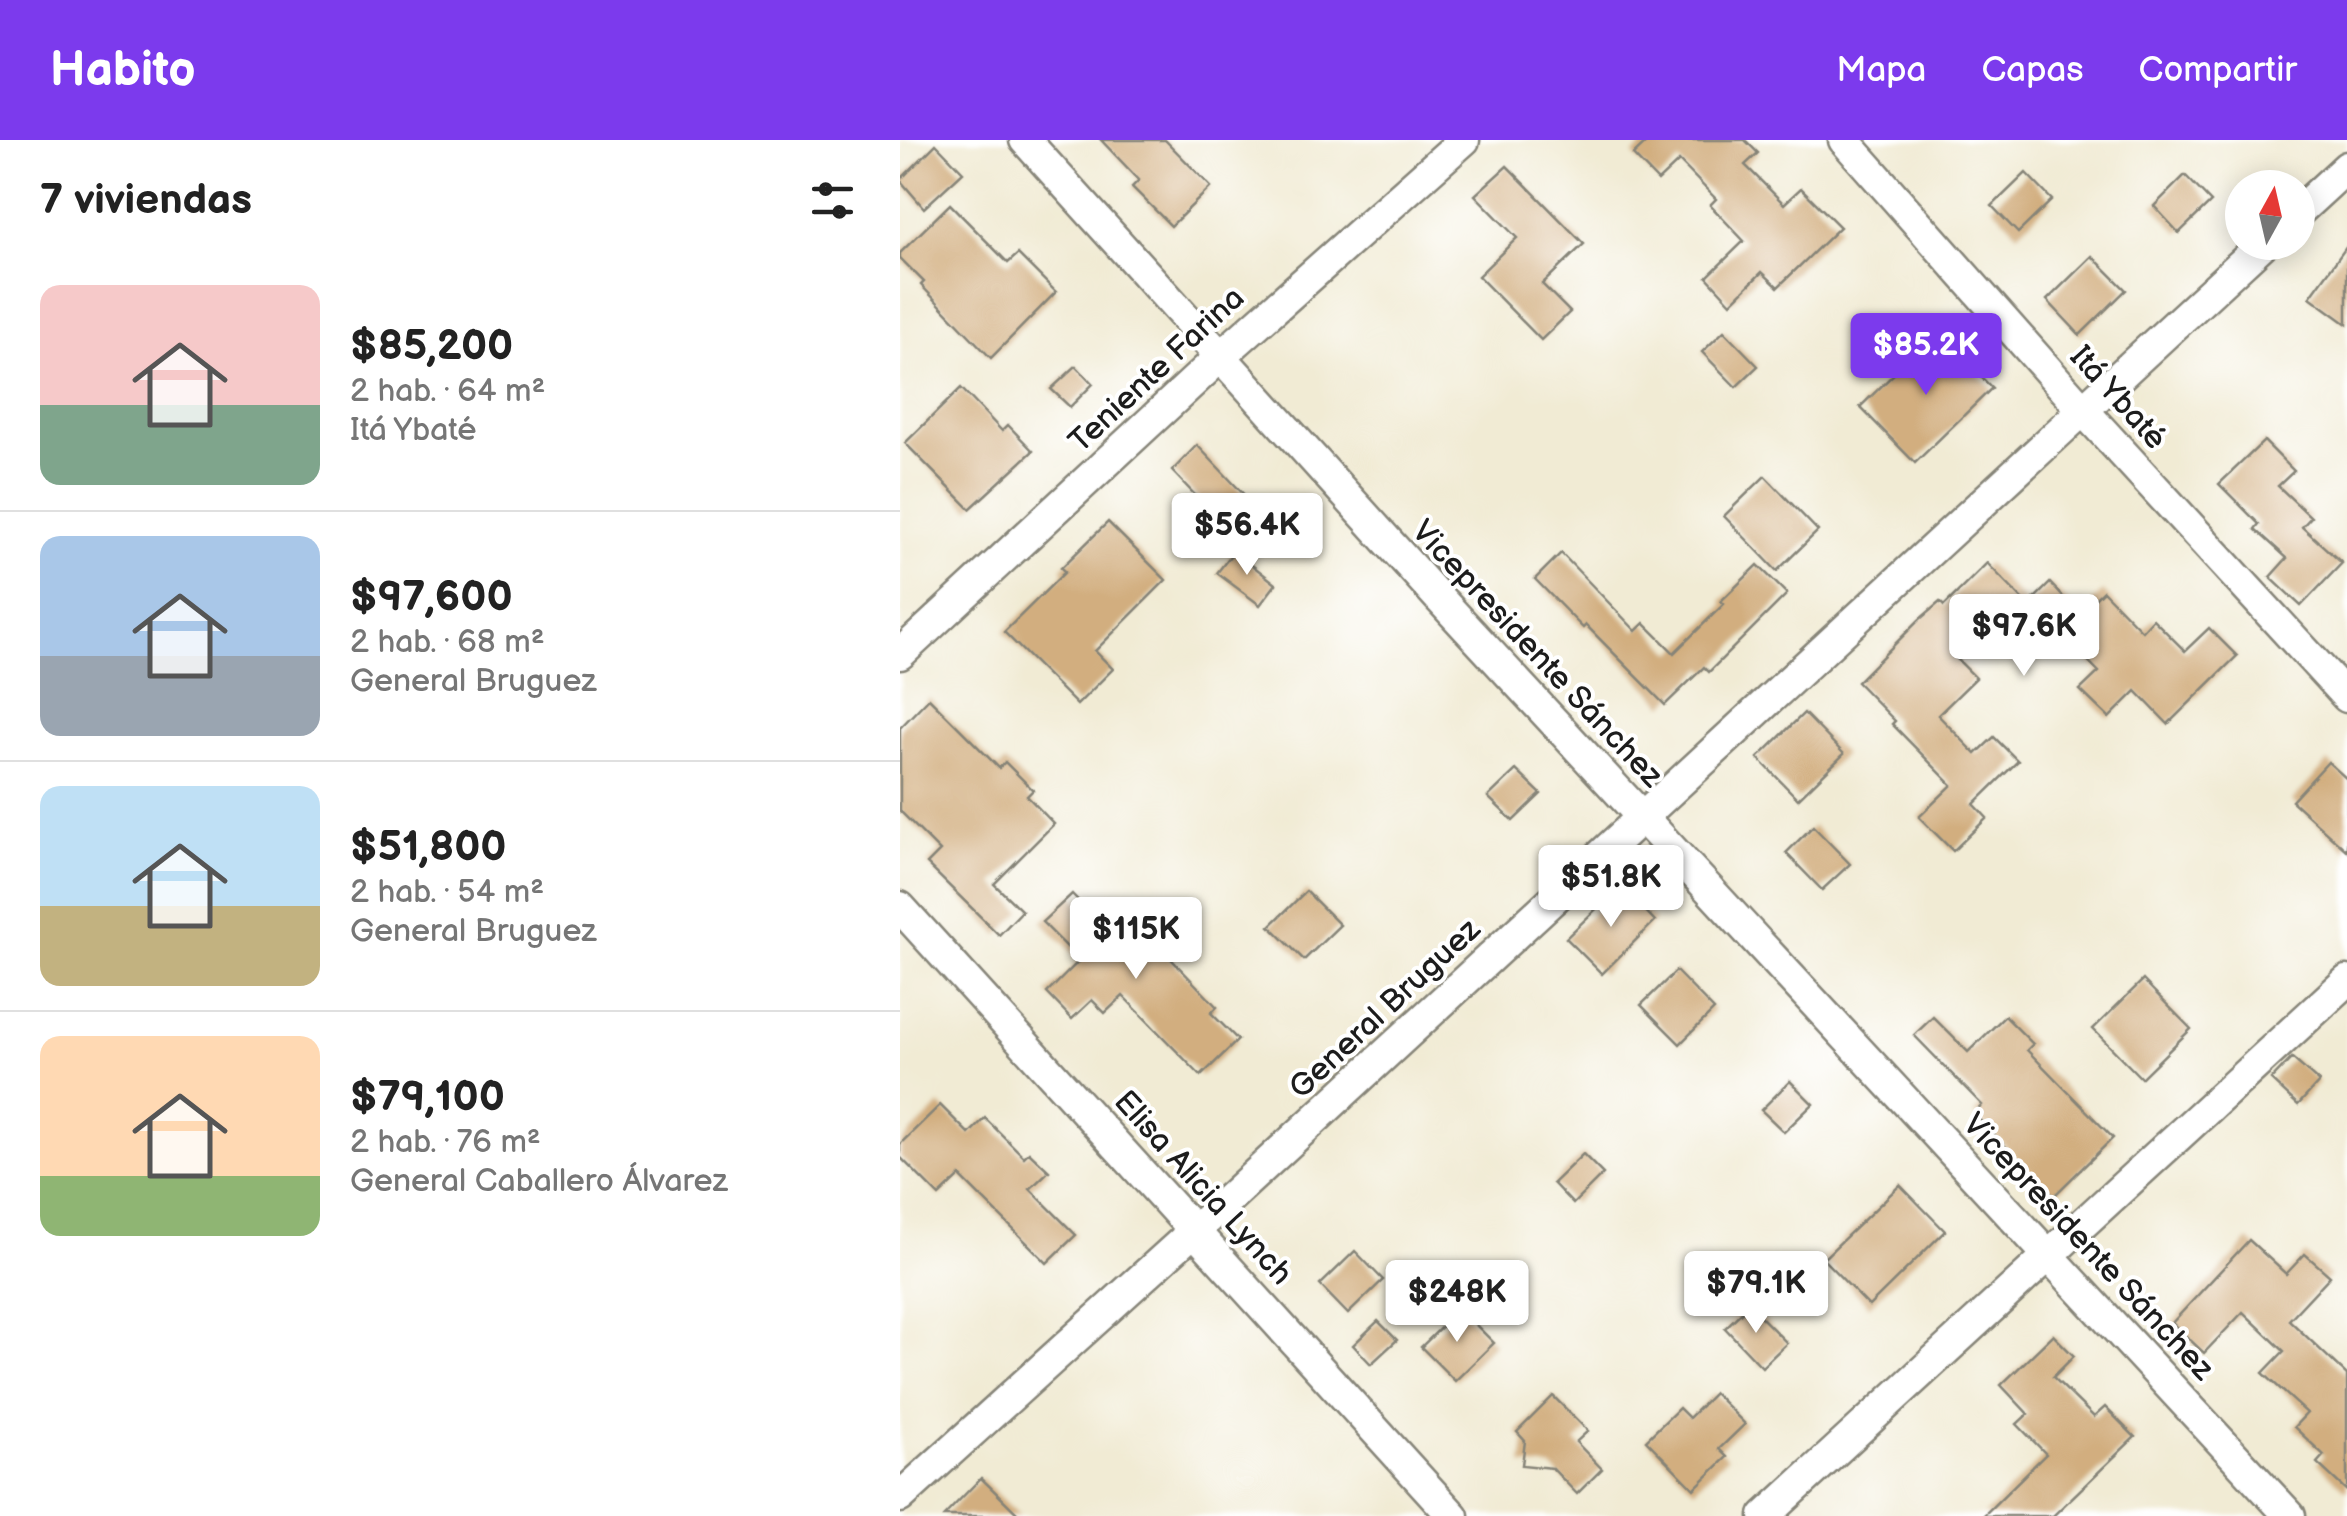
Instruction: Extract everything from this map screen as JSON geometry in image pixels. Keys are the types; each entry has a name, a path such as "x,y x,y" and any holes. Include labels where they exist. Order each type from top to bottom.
{"street":[{"name":"Vicepresidente Sánchez","path":"1025,140 1642,818 2290,1516"},
{"name":"Teniente Farina","path":"900,654 1221,356 1464,140"},
{"name":"Itá Ybaté","path":"1844,140 2083,410 2347,697"},
{"path":"2315,196 2347,167"},
{"name":"General Bruguez","path":"900,1497 1196,1230 2246,260"},
{"name":"Elisa Alicia Lynch","path":"900,907 1454,1516"},
{"path":"1764,1516 2347,981"}],"building":[{"path":"1101,140 1165,140 1211,187 1171,226 1132,187 1139,180"},
{"path":"1649,140 1745,140 1758,153 1745,165 1784,204 1801,188 1840,227 1778,287 1762,272 1731,303 1707,277 1744,241 1710,205 1716,199 1679,161 1658,181 1633,155"},
{"path":"936,144 963,172 924,208 900,180"},
{"path":"1507,166 1584,244 1542,284 1570,312 1541,340 1478,276 1517,238 1475,195"},
{"path":"2026,173 2052,200 2018,233 1992,206"},
{"path":"2185,175 2211,202 2179,233 2154,206"},
{"path":"950,204 1008,263 1018,254 1056,292 991,358 900,258 900,253"},
{"path":"2347,246 2347,324 2310,297"},
{"path":"2092,256 2126,290 2080,335 2047,300"},
{"path":"1724,331 1758,366 1736,387 1702,352"},
{"path":"1937,332 1992,388 1915,463 1860,407"},
{"path":"1076,366 1093,384 1070,407 1051,389"},
{"path":"961,388 1002,431 1008,425 1033,451 970,509 905,443"},
{"path":"2264,441 2294,471 2278,486 2311,517 2302,527 2342,563 2301,606 2270,577 2287,558 2255,529 2259,524 2219,484"},
{"path":"1197,445 1270,522 1245,547 1172,471"},
{"path":"1765,476 1818,531 1777,571 1724,516"},
{"path":"1108,522 1166,580 1095,651 1113,669 1077,705 1004,632 1065,572 1061,568"},
{"path":"1234,551 1276,584 1260,605 1217,573"},
{"path":"1561,553 1636,631 1644,623 1674,653 1758,565 1787,594 1709,672 1704,667 1665,705 1535,579"},
{"path":"1987,563 2028,605 2050,583 2079,614 2103,591 2142,631 2153,619 2185,651 2209,628 2237,656 2168,724 2136,691 2109,718 2080,690 2099,672 2054,626 2026,653 1991,618 1953,655 1976,678 1938,715 1976,754 1994,737 2018,761 1974,804 1987,818 1953,851 1919,817 1952,785 1857,682 1919,620 1940,602 1944,606"},
{"path":"929,698 999,768 1005,762 1033,790 1027,796 1054,824 994,884 1022,911 999,935 927,864 940,851 900,811 900,728"},
{"path":"1804,713 1844,754 1798,799 1758,758"},
{"path":"2328,762 2347,779 2347,851 2292,801"},
{"path":"1516,770 1541,794 1513,821 1488,797"},
{"path":"1813,826 1850,864 1822,890 1786,853"},
{"path":"1621,885 1655,921 1602,974 1566,938"},
{"path":"1306,891 1340,925 1304,960 1270,926"},
{"path":"1072,894 1109,932 1135,907 1160,933 1153,940 1217,1007 1211,1013 1238,1040 1201,1076 1123,996 1105,1013 1092,1000 1072,1019 1047,993 1080,960 1042,922"},
{"path":"1676,971 1714,1010 1680,1044 1641,1005"},
{"path":"2143,980 2191,1029 2141,1078 2093,1029"},
{"path":"2005,1016 2033,1044 2027,1050 2113,1138 2054,1196 1974,1114 1982,1105 1914,1035 1933,1017 1968,1052"},
{"path":"2292,1058 2319,1082 2298,1105 2271,1080"},
{"path":"1790,1081 1813,1104 1784,1132 1761,1110"},
{"path":"940,1105 969,1134 985,1118 1024,1157 1029,1152 1049,1171 1030,1189 1076,1235 1047,1263 960,1176 939,1196 900,1157 900,1144"},
{"path":"1583,1154 1603,1174 1573,1204 1553,1183"},
{"path":"1900,1185 1945,1231 1869,1306 1823,1259"},
{"path":"2249,1240 2286,1274 2305,1254 2330,1276 2289,1320 2347,1375 2347,1491 2317,1463 2324,1455 2294,1427 2307,1413 2263,1373 2284,1351 2243,1312 2204,1353 2172,1323"},
{"path":"1355,1251 1383,1280 1348,1314 1320,1285"},
{"path":"1749,1305 1787,1343 1762,1367 1725,1328"},
{"path":"1460,1309 1494,1343 1455,1381 1421,1347"},
{"path":"1378,1321 1397,1340 1371,1364 1353,1345"},
{"path":"2053,1335 2074,1356 2053,1377 2094,1417 2105,1407 2135,1437 2053,1516 1983,1516 2046,1454 2017,1424 2028,1414 2001,1385"},
{"path":"1714,1393 1745,1424 1719,1449 1727,1457 1694,1489 1646,1440 1679,1408 1689,1418"},
{"path":"1553,1396 1588,1431 1576,1442 1602,1469 1577,1494 1552,1468 1522,1465 1525,1441 1517,1432"},
{"path":"981,1478 1020,1516 944,1516"}]}
